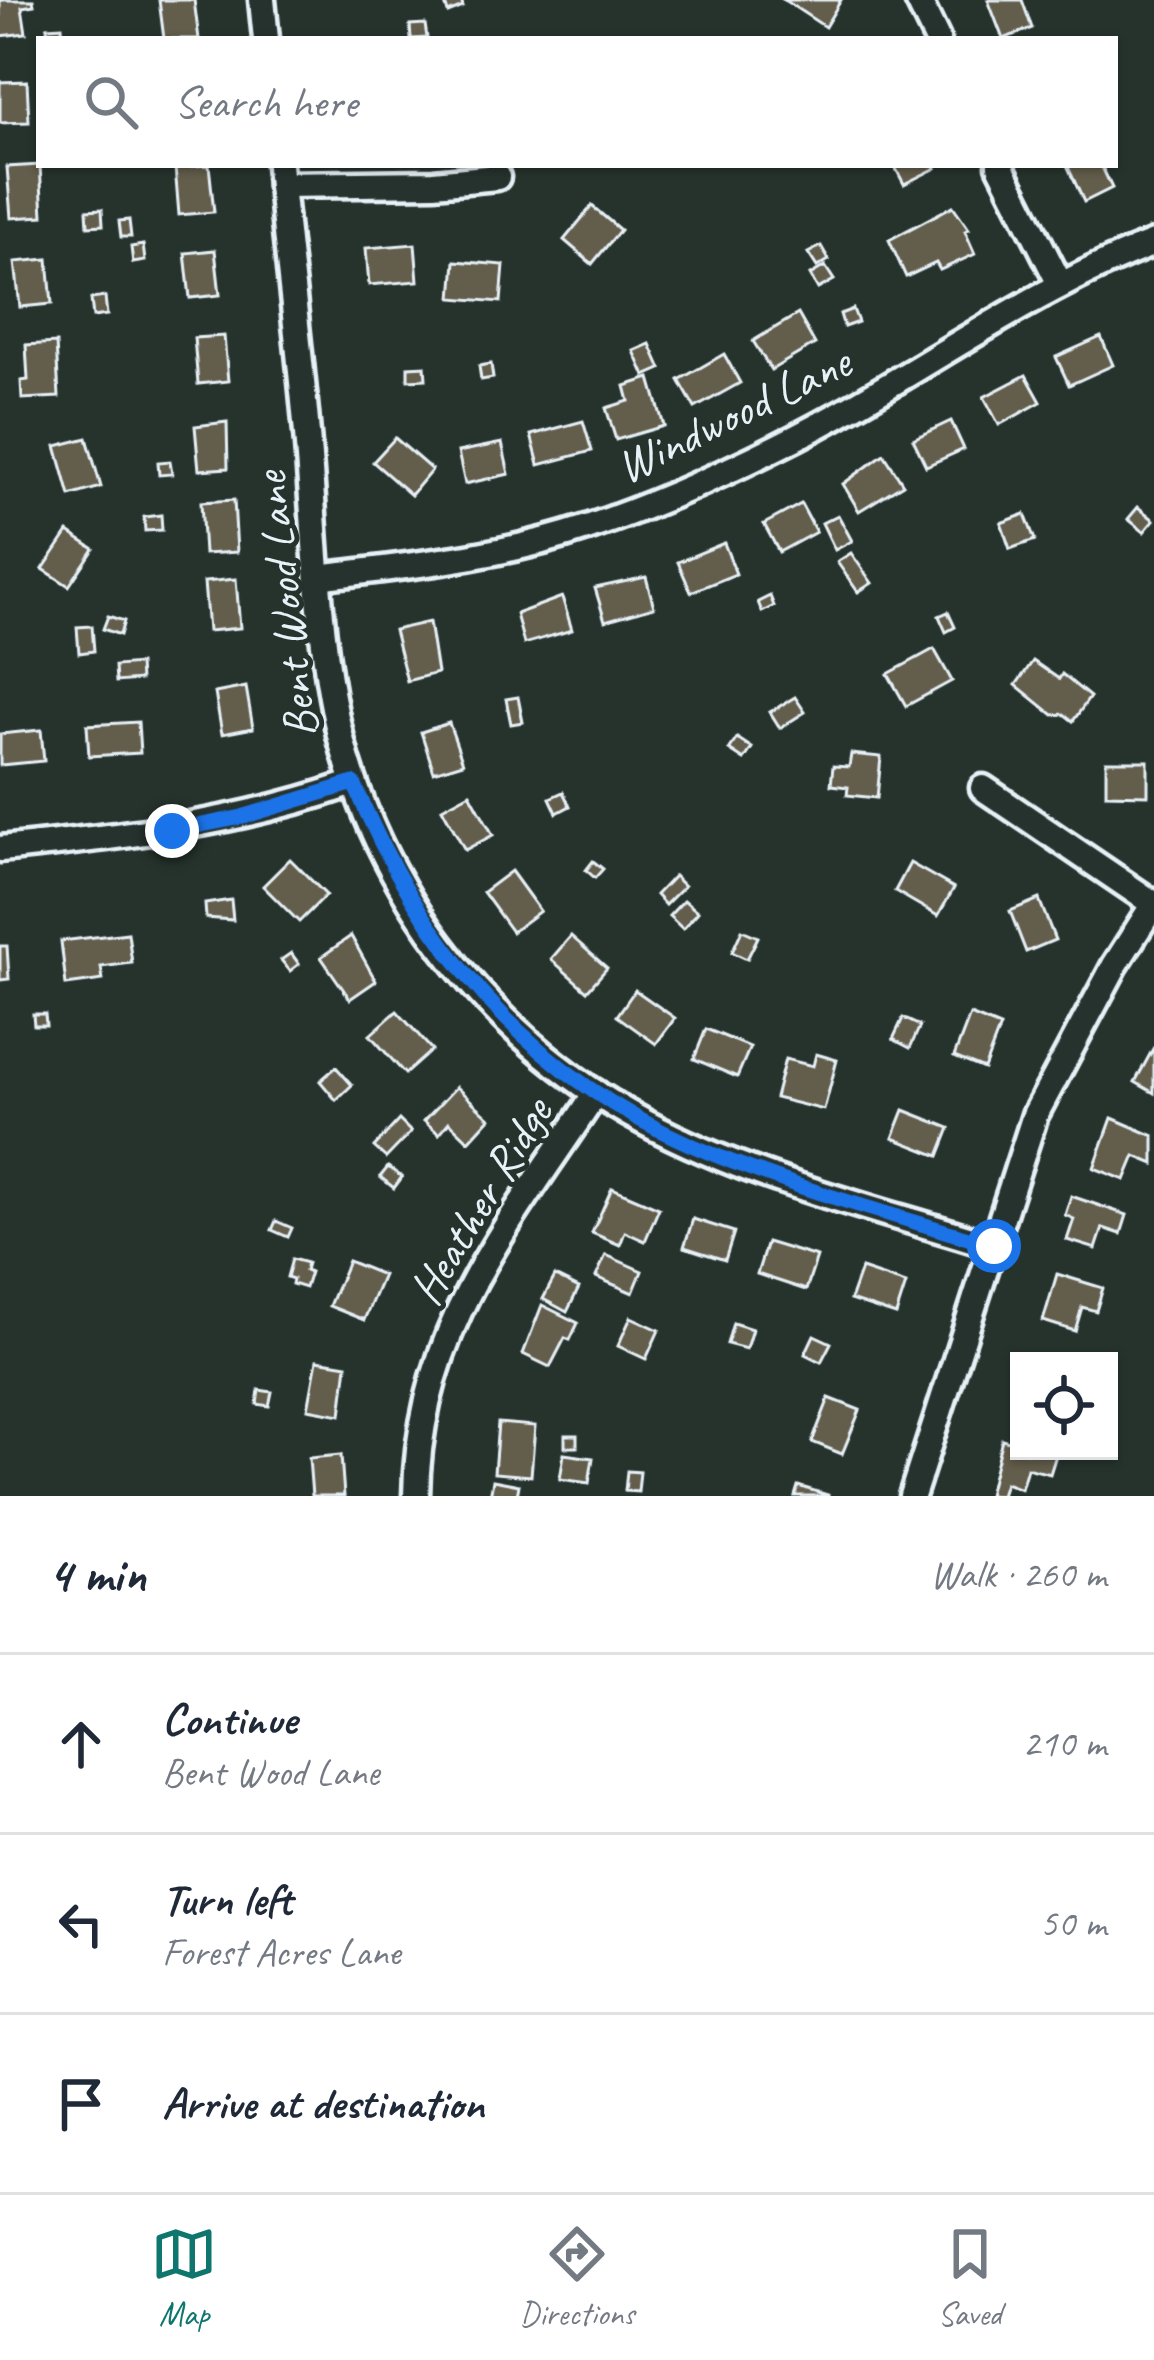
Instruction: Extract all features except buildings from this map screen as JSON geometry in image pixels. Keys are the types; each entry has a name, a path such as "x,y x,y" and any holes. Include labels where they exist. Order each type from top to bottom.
{"street":[{"path":"262,0 266,36"},
{"path":"918,0 936,36"},
{"path":"1002,168 1060,284"},
{"path":"280,175 434,182 497,177"},
{"name":"Bent Wood Lane","path":"280,175 332,697 354,783 380,847 443,949 492,1006 548,1057 640,1120 731,1162 994,1246"},
{"name":"Windwood Lane","path":"319,577 521,545 584,529 684,490 780,446 1060,284 1154,243"},
{"path":"0,849 172,831 242,817 354,783"},
{"path":"912,1496 1035,1115 1115,965 1154,904 982,788"},
{"name":"Heather Ridge","path":"416,1496 424,1406 437,1356 457,1309 596,1093"}],"route":[{"path":"172,831 242,817 354,783 380,847 443,949 492,1006 596,1093 685,1143 731,1162 994,1246"}]}
